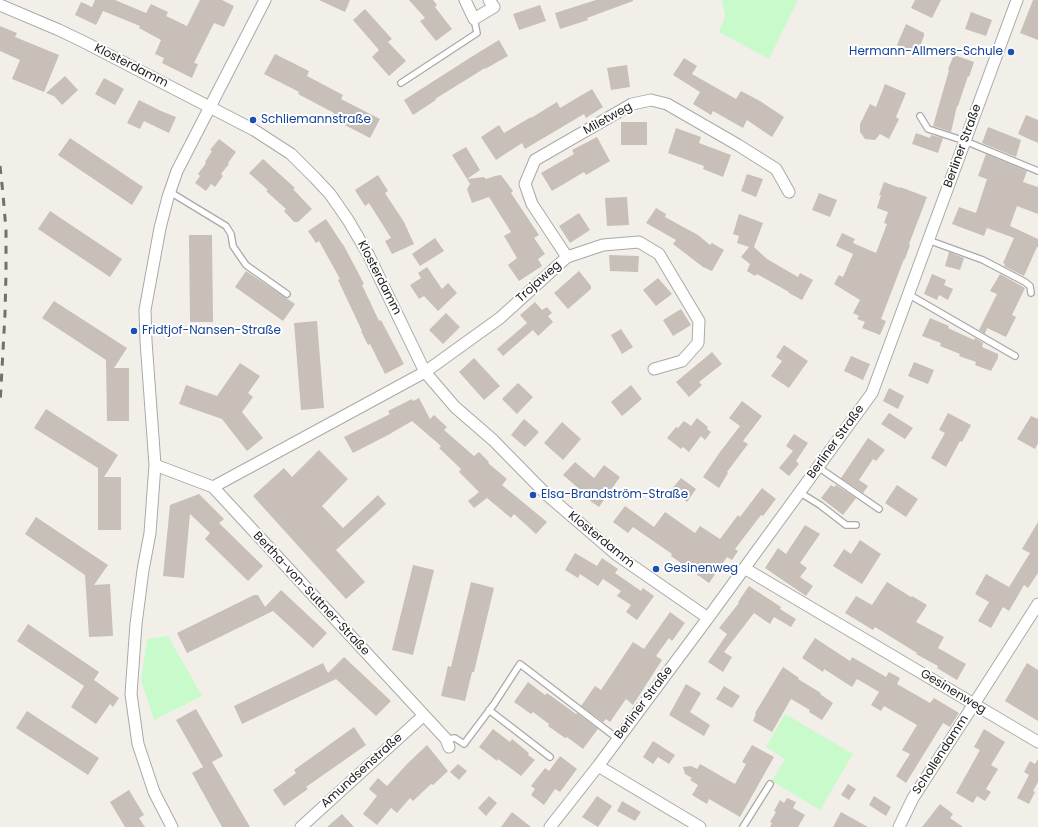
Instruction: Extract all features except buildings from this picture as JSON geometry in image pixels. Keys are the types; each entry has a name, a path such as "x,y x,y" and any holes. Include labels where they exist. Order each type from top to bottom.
{"street":[{"path":"172,827 154,792 138,744 131,694 136,624 150,533 155,465 145,310 160,228 177,171 265,0"},
{"path":"465,0 474,19 494,7 489,0"},
{"name":"Berliner Straße","path":"550,827 598,766 708,618 872,393 1017,0"},
{"name":"Klosterdamm","path":"0,5 59,30 210,107 254,130 291,154 330,194 348,220 368,254 426,372 455,406 493,440 546,494 617,555 708,618"},
{"name":"Miletweg","path":"567,257 532,204 525,184 535,160 632,104 650,100 668,104 776,169 789,192"},
{"name":"Trojaweg","path":"426,372 500,318 567,257 603,245 639,242 659,254 699,321 698,342 682,361 654,369"},
{"path":"213,487 426,372"},
{"name":"Bertha-von-Suttner-Straße","path":"155,465 213,487 447,743"},
{"name":"Gesinenweg","path":"744,568 1038,742"},
{"name":"Schollendamm","path":"899,827 912,798 1038,604"},
{"name":"Amundsenstraße","path":"301,827 423,716"},
{"path":"598,766 700,827"}],"lane":[{"path":"401,83 477,33 474,19"},
{"path":"920,116 928,129 965,141 1038,171"},
{"path":"170,192 226,226 231,234 233,246 246,264 287,294"},
{"path":"928,240 983,260 1025,282 1030,286 1031,293"},
{"path":"908,294 1015,356"},
{"path":"818,467 879,509"},
{"path":"799,492 846,525 856,525"},
{"path":"447,743 454,738 464,744 520,664 618,739"},
{"path":"489,710 550,757"},
{"path":"742,827 770,784"}],"green space":[{"path":"722,0 798,0 769,59 719,32 725,16"},
{"path":"168,636 202,696 154,720 141,680 147,639"},
{"path":"785,714 853,754 820,810 772,781 785,759 766,747"}],"railway":[{"path":"0,166 6,230 5,314 0,405"}],"place":[{"name":"Hermann-Allmers-Schule","path":"1011,52"},
{"name":"Schliemannstraße","path":"253,120"},
{"name":"Fridtjof-Nansen-Straße","path":"134,331"},
{"name":"Elsa-Brandström-Straße","path":"533,495"},
{"name":"Gesinenweg","path":"656,569"}]}
